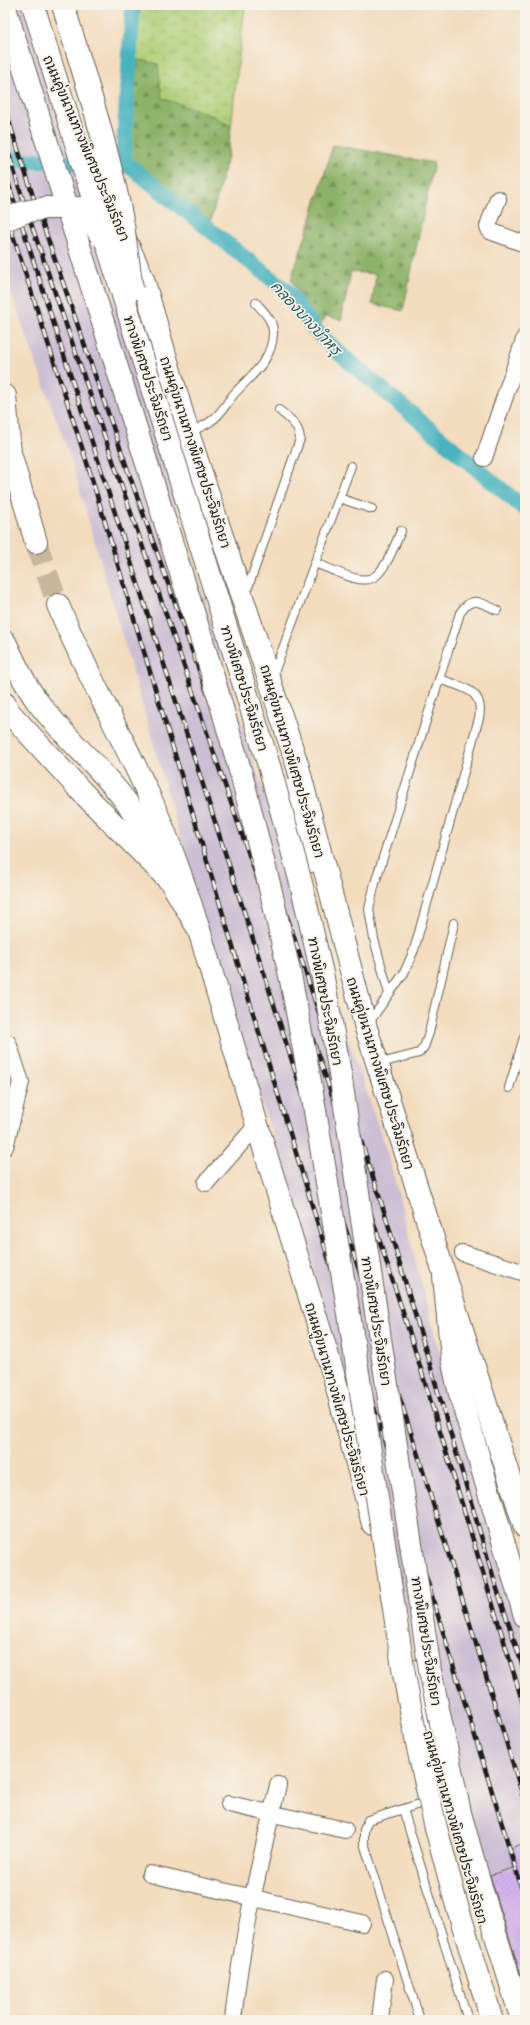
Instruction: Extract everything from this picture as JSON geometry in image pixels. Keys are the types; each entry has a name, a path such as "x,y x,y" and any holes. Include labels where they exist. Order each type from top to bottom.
{"main road":[{"name":"ถนนคู่ขนานทางพิเศษประจิมรัถยา","path":"33,5 53,73 77,131 143,279 188,433 244,600 312,814 341,940 376,1064 523,1517"},
{"name":"ทางพิเศษประจิมรัถยา","path":"33,5 204,552 270,769 301,883 323,978 340,1073 436,1702 460,1814 522,2020"},
{"path":"64,5 116,189 135,307 283,785 341,940"},
{"name":"ทางพิเศษประจิมรัถยา","path":"5,8 209,663 242,777 272,892 291,980 311,1087 349,1314 404,1674 418,1748 435,1824 455,1899 492,2020"},
{"path":"5,220 24,212 46,208 80,208 84,210 92,219 135,307"},
{"path":"5,396 10,453 36,542"},
{"path":"58,605 74,643 153,805 170,845 199,930"},
{"path":"5,642 14,662 36,699 65,735 125,800 147,836 171,882"},
{"name":"ถนนคู่ขนานทางพิเศษประจิมรัถยา","path":"6,710 82,792 171,882 199,930 256,1125 333,1373 446,1796 513,2020"},
{"path":"444,1276 452,1358 458,1390 525,1616"}],"street":[{"path":"498,198 488,227 490,231 525,244"},
{"path":"484,458 525,337"},
{"path":"5,1043 8,1043 21,1082 5,1147"},
{"path":"206,1183 256,1125"},
{"path":"464,1253 525,1273"},
{"path":"233,2020 238,1968 278,1785"},
{"path":"229,1804 271,1812 345,1830"},
{"path":"150,1874 253,1896 362,1923"},
{"path":"380,2020 385,1979"}],"lane":[{"path":"188,433 210,422 223,411 234,394 264,362 271,348 274,333 270,320 256,303"},
{"path":"244,600 300,439 299,432 295,424 279,410"},
{"path":"270,682 352,466"},
{"path":"340,498 372,509"},
{"path":"315,563 360,581 370,580 377,576 387,562 401,531"},
{"path":"389,994 374,939 369,909 375,883 460,613 471,601 497,610"},
{"path":"366,1028 404,973 414,950 481,709 480,702 470,691 439,679"},
{"path":"376,1064 419,1053 424,1047 429,1033 454,923"},
{"path":"509,1088 525,1034"},
{"path":"420,2020 364,1843 364,1830 368,1820 446,1796"},
{"path":"403,1809 468,2020"}],"shaded area":[{"path":"5,5 22,5 119,316 252,757 389,1158 447,1382 525,1641 525,2020 431,1708 297,1208 221,984 72,463 5,276"}],"green space":[{"path":"137,5 245,5 231,126 213,116 162,98 158,64 135,59"},
{"path":"135,59 158,64 213,116 231,126 228,155 211,221 128,158"},
{"path":"333,145 434,163 403,311 372,304 376,274 351,272 341,320 326,316 319,327 291,279 307,232"}],"building":[{"path":"525,1843 525,1981 523,1982 490,1875 513,1868 507,1849"}],"waterway":[{"path":"123,161 133,5"},
{"path":"5,159 91,164"},
{"name":"คลองบางบำหรุ","path":"123,161 287,291 316,331 339,353 525,509"}],"tunnel":[{"path":"36,542 58,605"}],"railway":[{"path":"5,109 33,196 134,488 289,922 385,1214 496,1586 525,1673"},
{"path":"5,142 24,203 334,1101 411,1337 525,1710"},
{"path":"5,173 418,1455 525,1803"},
{"path":"5,211 89,469 238,964 525,1899"}]}
